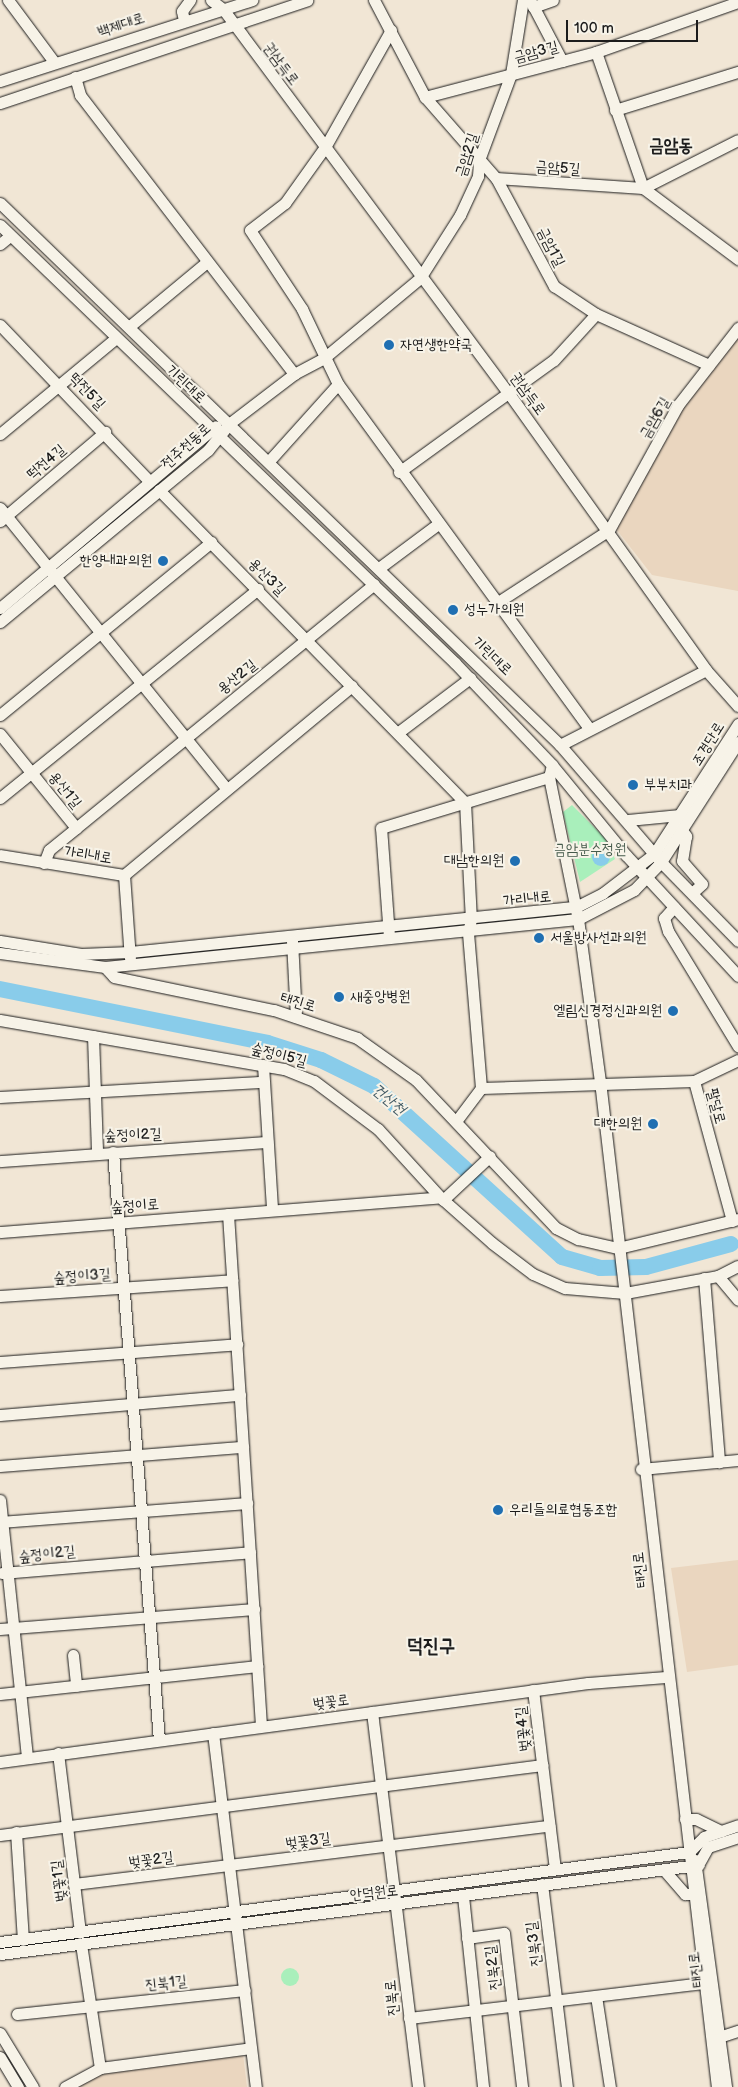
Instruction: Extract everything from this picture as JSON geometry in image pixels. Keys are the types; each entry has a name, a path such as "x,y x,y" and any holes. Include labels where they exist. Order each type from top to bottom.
{"street":[{"path":"8,0 54,62"},
{"path":"184,20 182,12 190,0"},
{"name":"권삼득로","path":"212,0 223,8 232,24 325,147 420,278 510,395 609,530 706,670 738,706"},
{"name":"백제대로","path":"0,81 184,20 252,0"},
{"path":"0,103 307,0"},
{"path":"374,0 425,98 496,178"},
{"path":"553,0 528,2 562,60"},
{"name":"금암2길","path":"420,278 460,215 478,176 479,160 511,74 528,2"},
{"name":"금암3길","path":"425,98 596,52 738,2"},
{"path":"391,30 325,147 285,203 250,230 302,309 338,384 399,472 498,602 589,728"},
{"path":"596,52 643,188 738,259"},
{"path":"615,110 734,73"},
{"path":"76,77 80,95 294,374"},
{"path":"643,188 738,140"},
{"name":"금암5길","path":"496,178 643,188"},
{"name":"금암1길","path":"496,178 554,286 596,314 709,366"},
{"name":"기린대로","path":"0,202 131,325 560,744 628,820 657,858 738,941"},
{"name":"기린대로","path":"0,226 115,339 374,584 470,678 552,765 642,873 738,976"},
{"path":"0,244 10,236"},
{"path":"131,325 207,262"},
{"path":"230,423 294,374 324,358 420,278"},
{"path":"399,472 510,395 554,360 596,314"},
{"name":"금암6길","path":"609,530 678,405 738,328"},
{"name":"떡전5길","path":"3,332 61,385 150,481"},
{"path":"0,434 115,339"},
{"path":"269,461 338,384"},
{"name":"전주천동로","path":"0,622 150,481 210,428 230,423"},
{"name":"전주천동로","path":"0,608 52,572 159,490 221,438 230,423"},
{"name":"떡전4길","path":"52,572 2,515 105,432"},
{"name":"용산3길","path":"159,490 308,639 352,686 400,731 465,802"},
{"path":"379,568 438,524"},
{"path":"498,602 609,530"},
{"path":"0,715 97,632 211,542"},
{"path":"52,572 138,684 226,788"},
{"path":"308,639 374,584"},
{"path":"138,684 258,589"},
{"name":"용산2길","path":"131,783 308,639"},
{"path":"560,744 706,670"},
{"path":"400,731 470,678"},
{"name":"용산1길","path":"0,798 138,684"},
{"path":"124,875 288,736 352,686"},
{"name":"조경단로","path":"657,858 680,816 738,724"},
{"name":"용산1길","path":"0,734 76,828"},
{"name":"조경단로","path":"657,858 681,828 738,742"},
{"path":"552,765 549,777 578,919 600,1081 619,1252"},
{"path":"388,934 381,828 549,777"},
{"name":"용산1길","path":"44,863 49,850 131,783"},
{"path":"457,1120 481,1088 468,933 471,919 465,802"},
{"path":"628,820 680,816"},
{"path":"681,828 686,836 682,861 702,884 692,893"},
{"name":"가리내로","path":"0,855 124,875 131,965"},
{"name":"가리내로","path":"388,934 471,919 576,907 642,873 657,858"},
{"name":"가리내로","path":"0,941 81,954 292,943 388,934 468,933 578,919 634,890 642,873"},
{"path":"674,907 664,918 668,931 738,1046"},
{"path":"292,943 296,1017"},
{"name":"가리내로","path":"0,953 105,967 292,943"},
{"name":"태진로","path":"105,967 114,976 296,1017 338,1030 377,1050 457,1120 487,1158 556,1228 578,1239 619,1252 735,1220"},
{"name":"숲정이5길","path":"0,1020 263,1065 314,1081 352,1105 442,1199 533,1274 565,1288 624,1289 718,1276 738,1266"},
{"path":"93,1036 97,1151"},
{"name":"팔달로","path":"600,1081 694,1080 738,1060"},
{"path":"263,1065 272,1210"},
{"name":"팔달로","path":"694,1080 735,1220"},
{"path":"481,1088 600,1081"},
{"path":"0,1097 95,1089 264,1082"},
{"name":"숲정이2길","path":"0,1160 97,1151 113,1152 267,1142"},
{"name":"숲정이3길","path":"113,1152 159,1740"},
{"path":"442,1199 453,1192 487,1158"},
{"name":"숲정이로","path":"0,1232 272,1210 442,1199"},
{"path":"228,1214 261,1726"},
{"name":"태진로","path":"619,1252 666,1677 689,1852 694,1866 726,2087"},
{"path":"718,1276 738,1300"},
{"path":"704,1278 719,1462"},
{"name":"숲정이3길","path":"0,1296 232,1280"},
{"path":"0,1362 236,1344"},
{"path":"0,1415 240,1396"},
{"path":"0,1466 243,1447"},
{"path":"642,1469 738,1460"},
{"name":"숲정이2길","path":"0,1500 6,1629 20,1692 27,1758"},
{"path":"1,1522 247,1503"},
{"path":"145,1560 250,1552"},
{"name":"숲정이2길","path":"4,1573 145,1560"},
{"path":"6,1629 254,1609"},
{"path":"73,1655 76,1686"},
{"path":"0,1694 257,1666"},
{"name":"벚꽃로","path":"0,1762 533,1690 666,1677"},
{"name":"벚꽃4길","path":"533,1690 555,1870"},
{"path":"372,1712 380,1786 399,1905"},
{"path":"213,1733 221,1806 231,1866 256,2087"},
{"name":"벚꽃1길","path":"58,1753 80,1938"},
{"name":"벚꽃4길","path":"380,1786 542,1766"},
{"path":"0,1835 380,1786"},
{"path":"685,1819 696,1819 721,1831"},
{"path":"689,1852 704,1837 738,1825"},
{"name":"벚꽃3길","path":"231,1866 549,1826"},
{"path":"16,1832 23,1940"},
{"path":"694,1866 708,1847 738,1837"},
{"name":"안덕원로","path":"0,1954 80,1938 689,1852"},
{"name":"벚꽃2길","path":"74,1884 231,1866"},
{"name":"태진로","path":"694,1866 691,1894 717,2087"},
{"name":"안덕원로","path":"237,1916 399,1905 542,1884 694,1866"},
{"path":"664,1870 685,1894 691,1894"},
{"name":"진북3길","path":"542,1884 567,2087"},
{"name":"진북2길","path":"463,1896 483,2087"},
{"name":"진북로","path":"399,1905 409,2018 418,2087"},
{"name":"진북2길","path":"467,1938 504,1933 522,2087"},
{"path":"80,1938 100,2068"},
{"name":"안덕원로","path":"0,1942 80,1938"},
{"path":"512,2006 703,1983"},
{"name":"진북1길","path":"17,2014 245,1990"},
{"path":"596,1996 610,2087"},
{"name":"진북2길","path":"409,2018 512,2006"},
{"path":"719,2037 738,2031"},
{"path":"0,2033 33,2087"},
{"path":"65,2087 100,2068 251,2048"},
{"path":"0,2057 18,2087"}],"shaded area":[{"path":"738,333 738,591 652,575 616,529 677,410"},
{"path":"738,1560 738,1665 687,1672 671,1568"},
{"path":"243,2054 247,2087 74,2087 100,2071"}],"green space":[{"name":"금암분수정원","path":"572,805 605,838 615,859 580,882 563,812"},
{"path":"290,1968 296,1971 299,1977 296,1983 290,1986 284,1983 281,1977 284,1971"}],"water":[{"path":"601,848 607,851 610,857 607,863 601,866 595,863 592,857 595,851"}],"waterway":[{"name":"건산천","path":"0,989 268,1043 321,1060 374,1086 562,1257 600,1268 646,1267 731,1244"}],"place":[{"name":"자연생한약국","path":"389,345"},
{"name":"한양내과의원","path":"163,561"},
{"name":"성누가의원","path":"453,610"},
{"name":"부부치과","path":"633,785"},
{"name":"대남한의원","path":"515,861"},
{"name":"서울방사선과의원","path":"539,938"},
{"name":"새중앙병원","path":"339,997"},
{"name":"엘림신경정신과의원","path":"673,1011"},
{"name":"대한의원","path":"653,1124"},
{"name":"우리들의료협동조합","path":"498,1510"}],"district":[{"name":"금암동","path":"671,146"},
{"name":"덕진구","path":"431,1646"}]}
